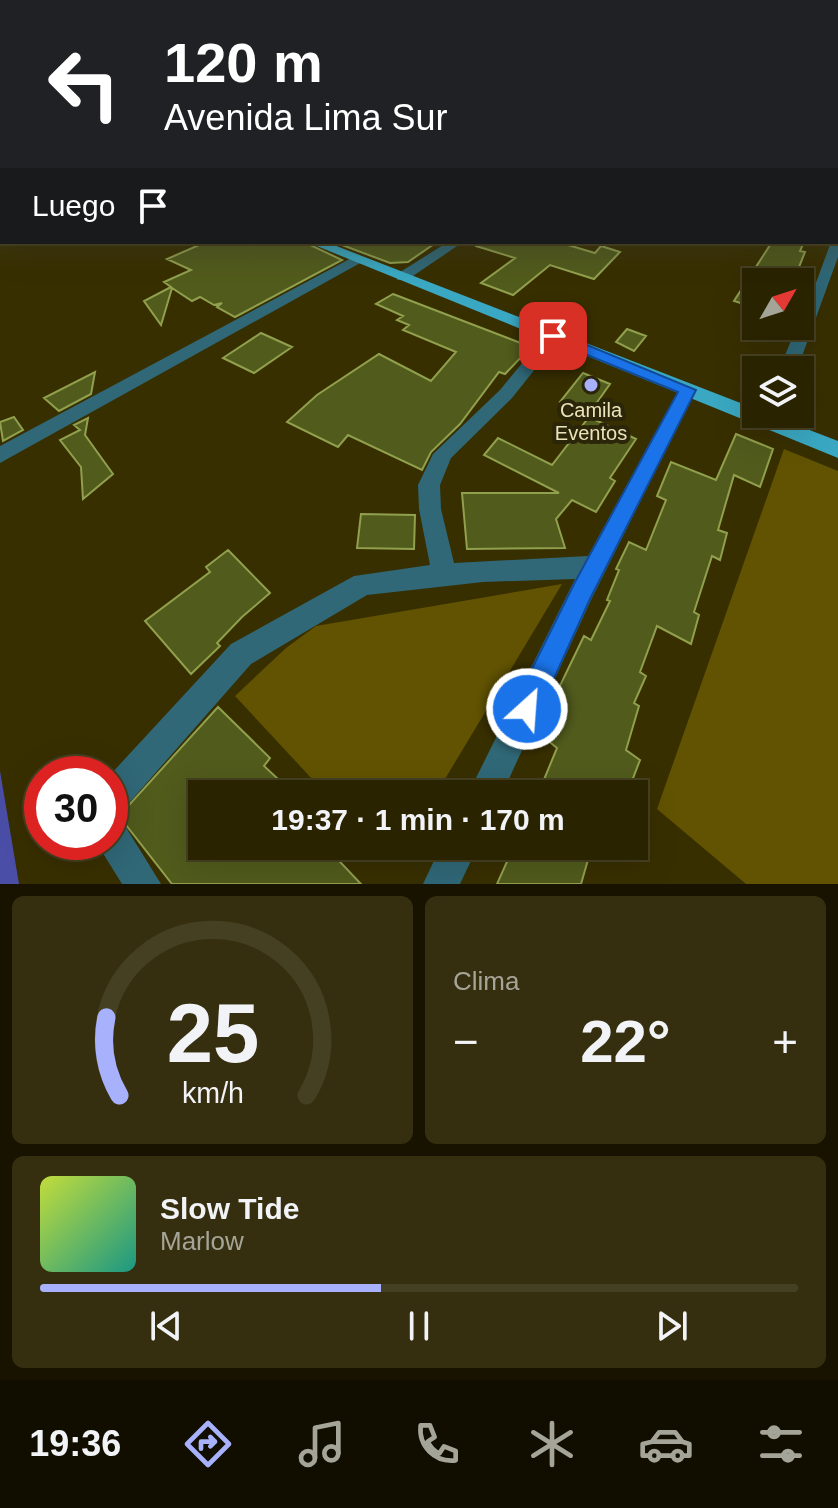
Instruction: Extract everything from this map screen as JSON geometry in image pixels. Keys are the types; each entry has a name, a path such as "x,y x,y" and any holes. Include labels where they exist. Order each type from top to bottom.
{"highway":[{"path":"319,244 687,390 742,409"},
{"path":"791,428 838,450"}],"street":[{"path":"402,277 454,244"},
{"path":"793,356 836,244"},
{"path":"0,455 357,259"},
{"path":"444,575 430,509 429,485 443,454 506,394 553,336"},
{"path":"492,780 687,390"},
{"path":"128,779 241,654 363,584 444,575 596,567"},
{"path":"127,860 143,884"},
{"path":"441,884 453,860"}],"shaded area":[{"path":"784,449 838,471 838,884 746,884 657,809"},
{"path":"562,584 444,780 313,780 235,696 286,648 316,626"},
{"path":"0,771 19,884 0,884"}],"building":[{"path":"201,244 308,244 342,260 235,317 217,307 222,303 214,305 200,297 192,301 172,288 161,325 144,301 171,287 164,282 191,270 167,259"},
{"path":"339,244 434,244 408,262 390,263"},
{"path":"565,244 595,253 601,246 620,252 594,279 550,265 513,295 481,283 515,258 476,246"},
{"path":"771,244 803,244 800,251 805,252 799,268 755,268"},
{"path":"742,289 742,304 734,301"},
{"path":"393,294 531,347 505,374 499,372 460,424 431,452 422,470 348,435 338,447 287,422 317,395 379,354 431,381 456,352 403,330 409,325 397,320 403,316 376,304"},
{"path":"627,329 646,336 634,351 616,342"},
{"path":"261,333 292,347 254,373 223,358"},
{"path":"95,372 91,394 59,411 44,398"},
{"path":"583,373 610,384 588,415 560,402"},
{"path":"14,417 23,430 3,441 0,422"},
{"path":"589,417 636,439 610,478 615,481 596,512 572,500 556,519 565,548 467,549 462,493 559,493 484,455 498,438 552,465"},
{"path":"88,418 85,435 113,474 83,499 81,467 60,440 80,430 74,425"},
{"path":"736,434 773,449 760,487 734,475 718,530 727,533 720,560 712,556 694,612 699,615 691,644 657,626 640,672 646,676 634,703 639,706 626,750 640,760 632,780 544,780 557,748 546,739 564,704 554,698 584,636 591,640 610,601 607,600 619,570 616,569 629,542 646,550 666,500 657,496 671,462 716,480"},
{"path":"361,514 415,515 414,549 357,548"},
{"path":"228,550 270,593 242,617 217,643 220,646 191,674 145,621 210,572 206,567"},
{"path":"218,707 270,758 264,766 279,780 188,780 188,860 338,860 361,884 172,884 128,828 128,806"},
{"path":"508,860 588,860 581,884 497,884"}],"place":[{"name":"Camila Eventos","path":"591,385"}],"route":[{"path":"527,709 582,592 680,409 687,390 553,336"}]}
